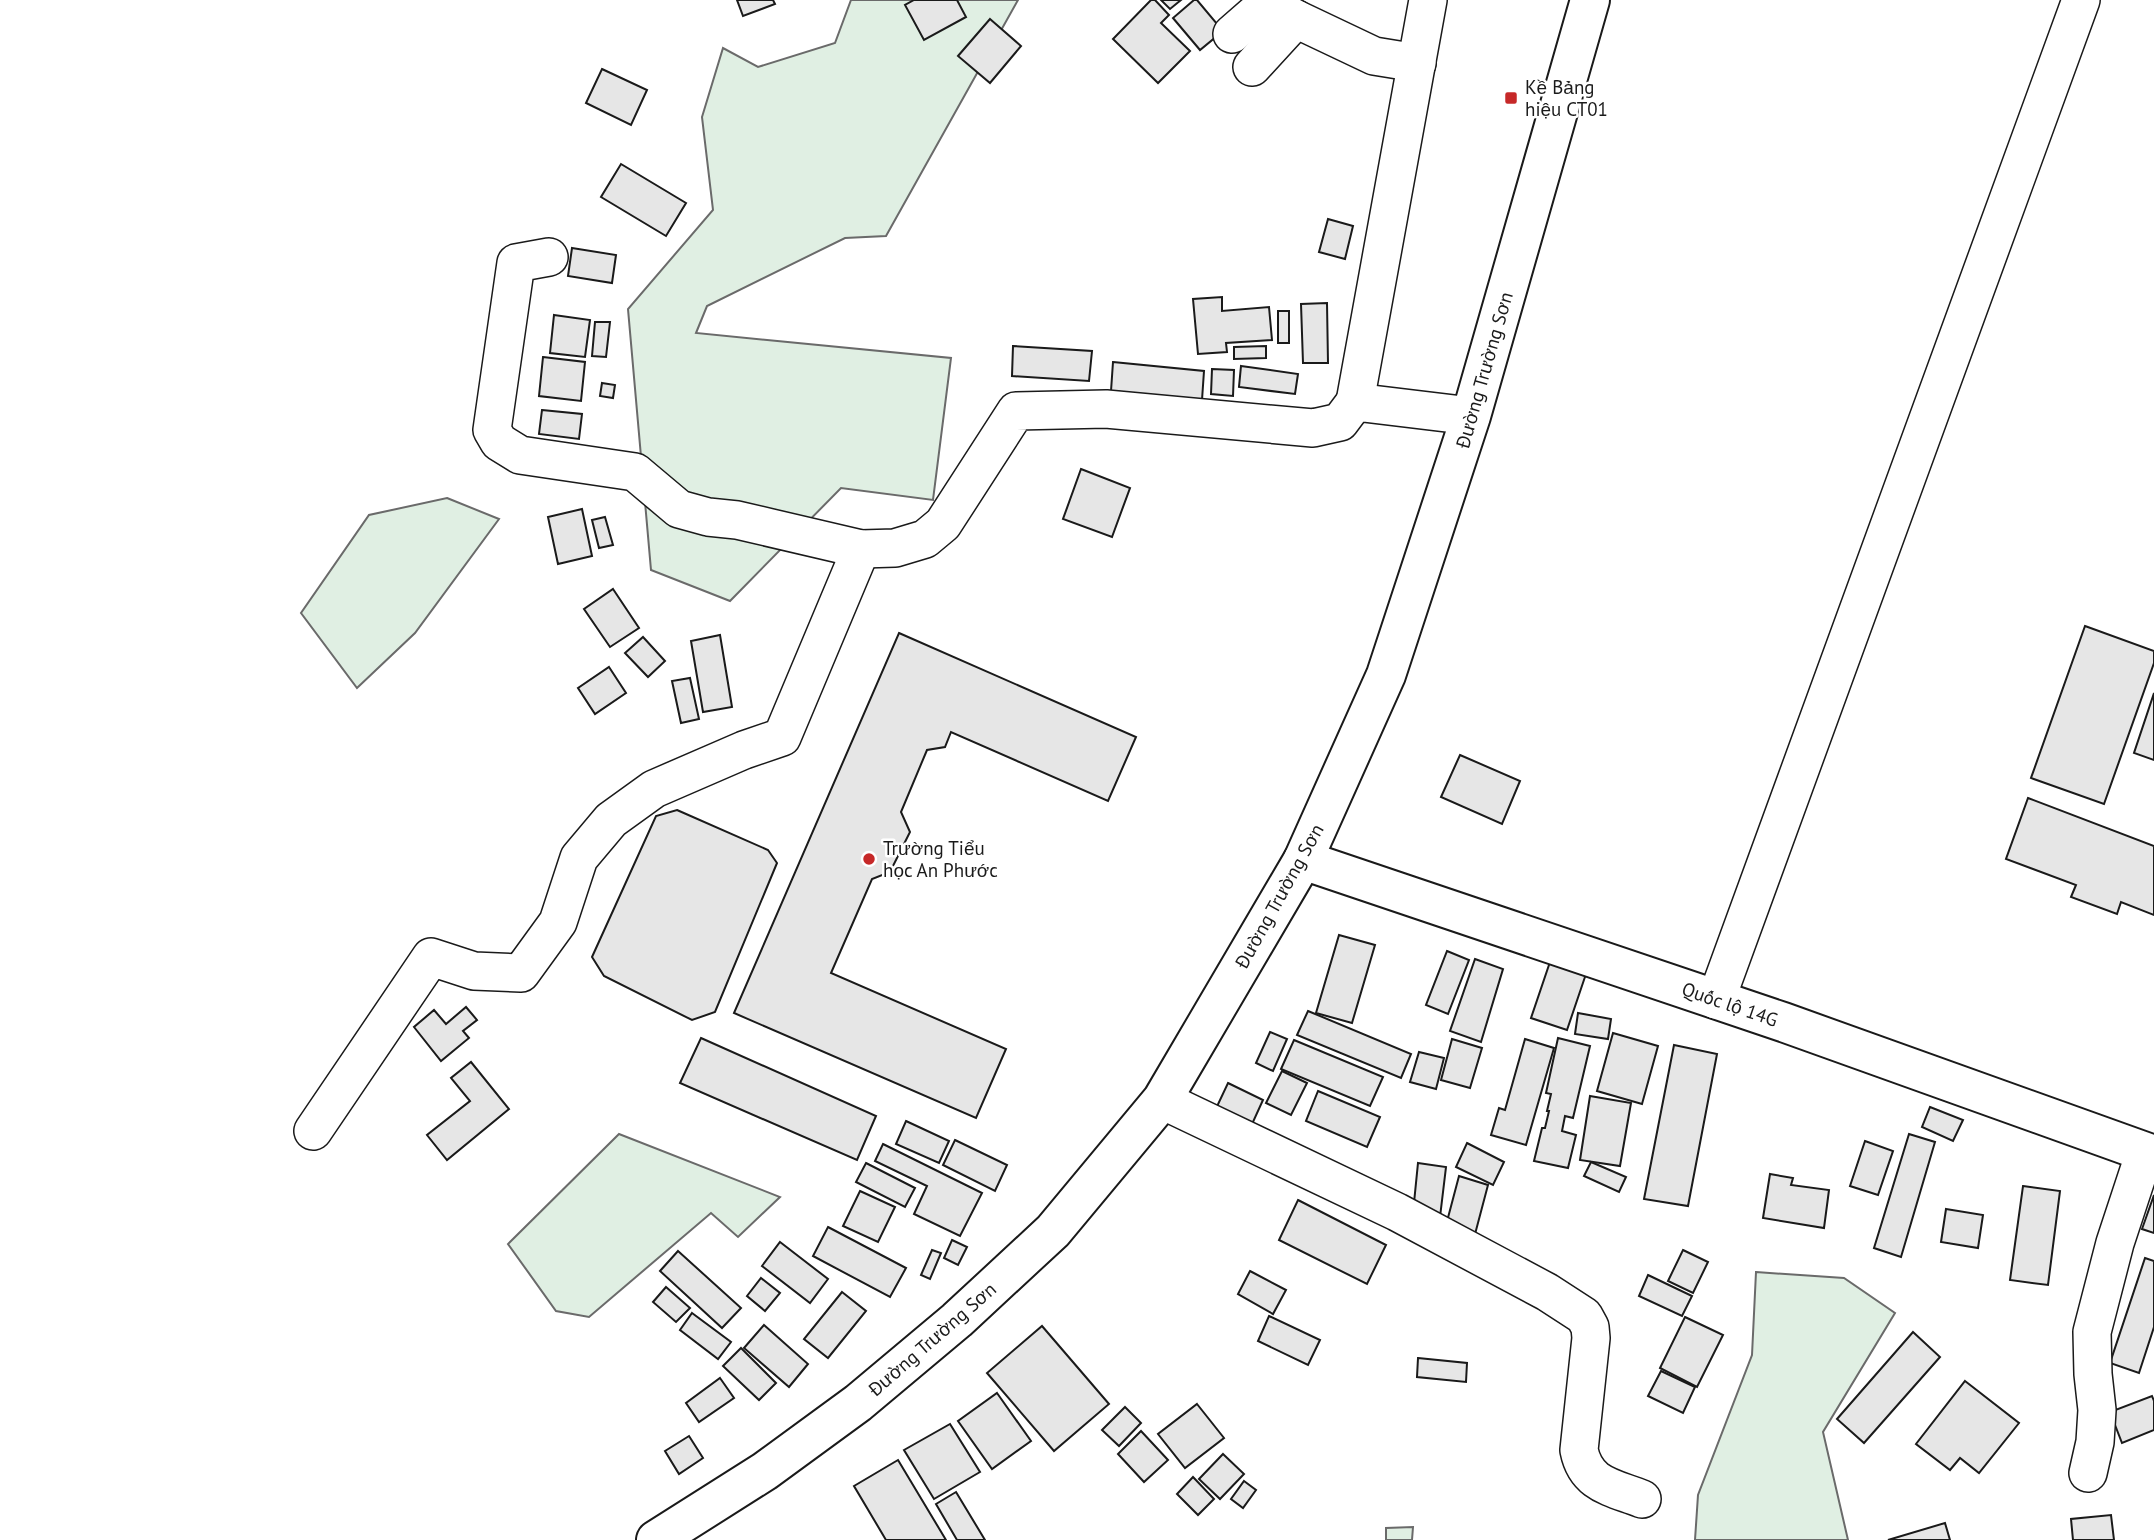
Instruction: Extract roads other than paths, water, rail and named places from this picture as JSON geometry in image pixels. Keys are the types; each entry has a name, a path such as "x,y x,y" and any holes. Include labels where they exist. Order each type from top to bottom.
{"main road":[{"name":"Đường Trường Sơn","path":"656,1540 765,1471 858,1402 957,1320 1054,1231 1162,1100 1303,860 1386,675 1471,416 1590,0"},
{"name":"Quốc lộ 14G","path":"1303,860 1716,1000 2150,1153"}],"street":[{"path":"549,257 516,263 492,430 499,442 520,455 635,472 679,509 861,549 895,548 925,539 943,524 1016,411 1106,409 1313,428 1340,422 1355,402 1428,0"},
{"path":"1716,1000 2081,0"},
{"path":"1232,34 1264,6 1280,10 1374,56 1417,63"},
{"path":"1252,67 1296,19"},
{"path":"1355,402 1471,416"},
{"path":"313,1131 431,957 474,971 521,973 558,922 579,858 611,820 654,789 744,750 782,737 861,549"},
{"path":"1162,1100 1397,1212 1547,1292 1584,1316 1590,1327 1591,1338 1579,1450 1582,1464 1591,1477 1642,1499"},
{"path":"2088,1473 2095,1442 2097,1410 2092,1332 2115,1243 2150,1153"}],"place":[{"name":"Kề Bảng hiệu CT01","path":"1511,98"},
{"name":"Trường Tiểu học An Phước","path":"869,859"}]}
